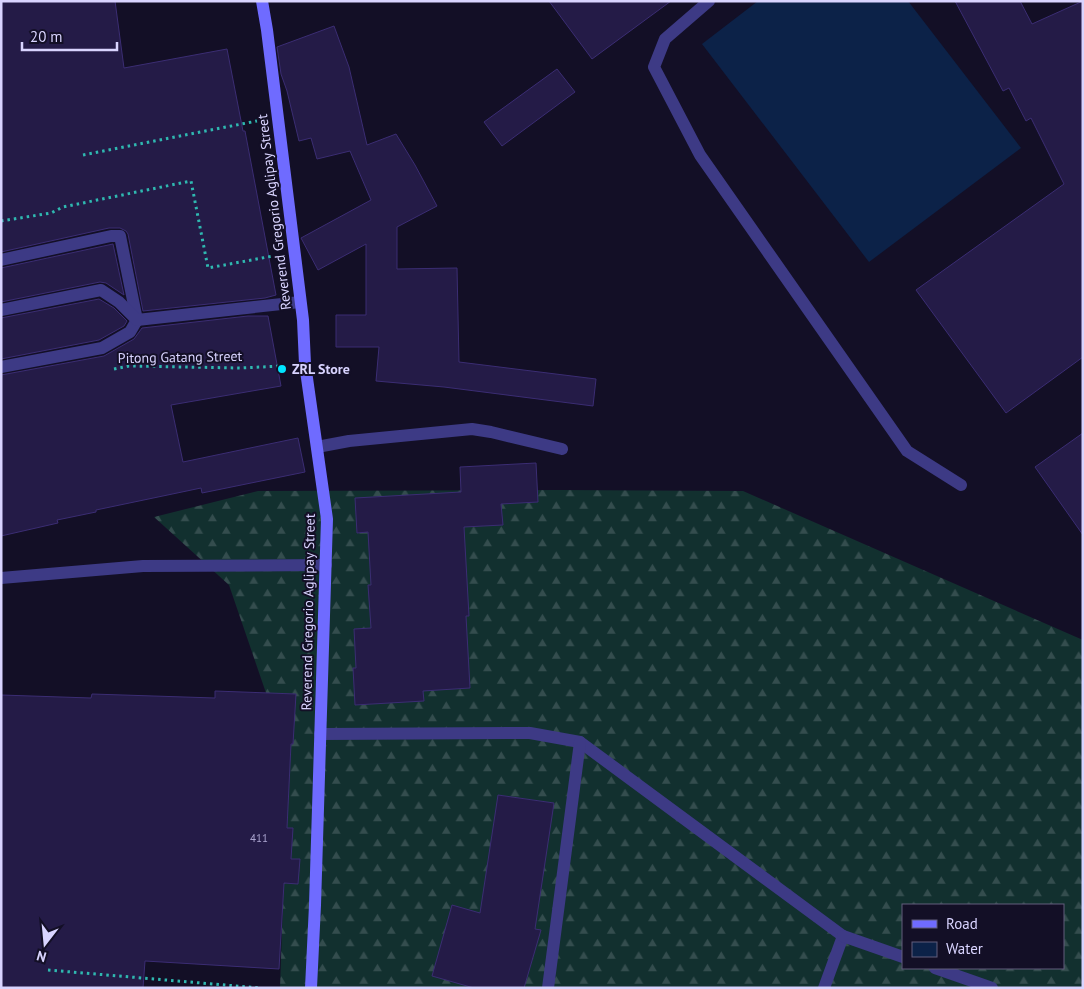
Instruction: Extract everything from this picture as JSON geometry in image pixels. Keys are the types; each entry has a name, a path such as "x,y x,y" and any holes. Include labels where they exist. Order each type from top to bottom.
{"street":[{"name":"Reverend Gregorio Aglipay Street","path":"262,1 300,302 305,364 327,519 311,988"}],"lane":[{"path":"709,1 665,38 654,67 700,156 907,450 960,486"},
{"path":"1,260 112,236 120,236 138,320 130,332 102,348 1,367"},
{"path":"1,310 101,290 119,302 138,320 300,302"},
{"path":"318,447 349,441 472,429 562,449"},
{"path":"1,578 143,566 326,565"},
{"path":"320,734 530,733 580,742 843,936 902,957"},
{"path":"548,988 580,742"},
{"path":"824,988 843,936"},
{"path":"938,969 992,988"}],"path":[{"path":"84,155 278,117"},
{"path":"1,221 51,213 63,207 191,181 208,268 294,252"},
{"name":"Pitong Gatang Street","path":"110,370 129,366 240,368 305,364"},
{"path":"48,970 260,988"}],"green space":[{"path":"258,491 743,491 1083,640 1083,988 280,988 288,757 229,585 154,517"}],"water":[{"path":"758,1 908,1 1021,148 869,262 702,44"}],"building":[{"path":"1,1 115,1 124,68 227,49 243,131 245,131 276,295 265,298 143,311 128,234 120,228 109,228 1,252"},
{"path":"549,1 671,1 592,59"},
{"path":"955,1 1020,1 1032,24 1083,1 1083,357 1006,413 916,290 1064,184 1031,118 1026,121 1009,88 1003,91"},
{"path":"334,26 349,67 367,145 396,134 437,206 397,227 397,269 457,268 459,362 596,379 593,406 444,387 376,381 379,347 336,347 336,315 366,315 366,244 318,270 301,238 371,200 350,151 317,159 311,138 299,141 281,74 277,47"},
{"path":"557,69 575,92 502,146 484,122"},
{"path":"113,244 124,295 106,283 100,282 1,302 1,268"},
{"path":"99,299 114,308 127,321 124,326 99,340 1,359 1,318"},
{"path":"248,316 268,316 281,386 171,405 183,462 298,438 305,472 202,493 201,488 96,510 96,512 57,520 58,523 1,536 1,375 104,356 134,339 142,328"},
{"path":"1083,433 1083,535 1035,467"},
{"path":"536,463 538,502 501,504 503,525 464,527 469,616 466,616 470,688 423,691 424,701 355,705 353,668 356,668 354,629 371,628 368,585 371,585 368,532 357,533 355,498 461,492 460,467"},
{"path":"215,691 296,694 293,744 291,744 287,828 293,828 291,859 300,859 298,884 284,883 279,969 145,961 143,988 1,988 1,695 91,698 92,694 215,698"},
{"path":"498,795 554,803 535,929 541,930 524,988 474,988 432,976 452,905 480,913"}],"place":[{"name":"ZRL Store","path":"282,369"}]}
